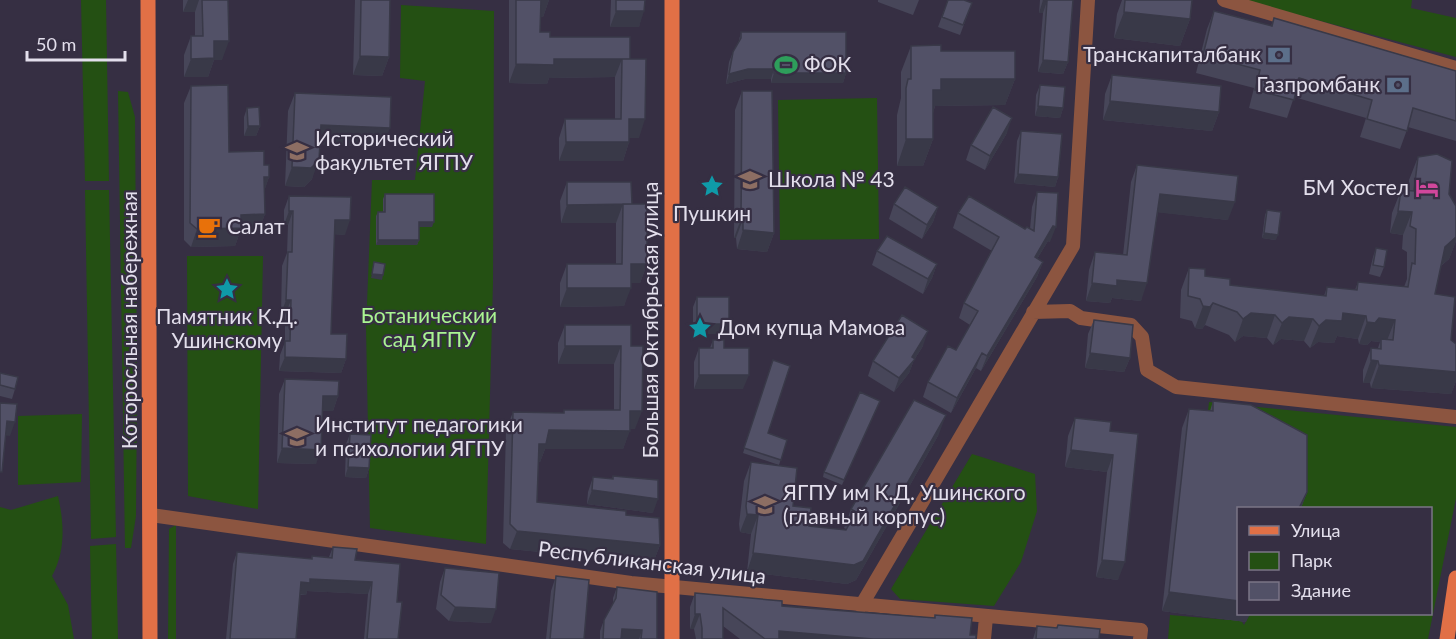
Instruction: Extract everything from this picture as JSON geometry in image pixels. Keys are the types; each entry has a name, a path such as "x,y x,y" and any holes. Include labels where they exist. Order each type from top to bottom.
{"main road":[{"name":"Которосльная набережная","path":"148,0 152,515 150,639"},
{"name":"Большая Октябрьская улица","path":"672,0 672,639"},
{"path":"1448,639 1456,578"}],"street":[{"path":"861,606 1072,246 1088,0"},
{"path":"1224,0 1456,68"},
{"path":"1033,312 1070,311 1081,318 1131,325 1142,337 1147,370 1176,387 1456,417"},
{"name":"Республиканская улица","path":"152,515 672,588 1141,630 1140,639"},
{"path":"984,639 986,617"}],"green space":[{"path":"81,0 106,0 109,181 85,181"},
{"path":"1242,0 1412,0 1411,8 1456,18 1456,57"},
{"name":"Ботанический сад ЯГПУ","path":"401,5 494,11 493,282 486,544 370,528 366,328 372,180 415,180 425,81 400,78"},
{"path":"118,91 128,92 135,117 136,516 131,548 125,548"},
{"path":"877,98 879,239 780,240 778,100"},
{"path":"85,190 109,190 116,537 91,539"},
{"path":"187,256 263,256 258,509 188,496"},
{"path":"1209,402 1456,427 1456,498 1428,639 1168,639 1170,615 1229,620 1230,612 1236,612 1244,625 1249,615 1432,615 1432,507 1299,507 1207,420"},
{"path":"82,414 81,482 18,485 18,416"},
{"path":"972,454 1035,474 1037,511 1021,562 994,606 900,599 891,589"},
{"path":"58,496 62,516 62,546 52,576 68,605 74,639 0,639 0,507 11,510"},
{"path":"176,525 176,639 168,639 169,529"},
{"path":"116,544 118,639 92,639 90,546"}],"building":[{"path":"202,0 228,0 229,41 214,41 214,58 191,59 191,36 203,36"},
{"path":"361,0 390,0 389,57 360,56"},
{"path":"516,0 541,0 540,32 550,32 550,37 630,37 630,59 554,59 554,65 516,64"},
{"path":"616,0 645,0 644,11 616,11"},
{"path":"948,0 964,0 972,3 963,25 942,17"},
{"path":"1043,0 1073,0 1068,62 1043,60 1047,1"},
{"path":"1125,0 1192,0 1190,19 1124,12"},
{"path":"1214,11 1272,26 1274,18 1456,71 1456,121 1413,108 1407,131 1367,119 1372,100 1299,78 1294,100 1255,90 1260,70 1203,55"},
{"name":"ФОК","path":"741,32 846,32 846,73 774,73 774,69 748,69 729,74 733,52 741,38"},
{"path":"941,45 941,51 1015,51 1015,79 941,79 941,90 933,90 933,139 906,139 906,88 908,79 911,79 911,46"},
{"path":"622,59 646,59 645,119 629,119 629,142 566,142 565,119 621,119"},
{"path":"1112,75 1221,86 1219,112 1110,101"},
{"path":"228,85 229,152 264,151 264,165 269,165 269,177 264,177 265,214 241,215 241,228 197,229 190,223 191,86"},
{"path":"1040,85 1065,87 1063,108 1038,106"},
{"name":"Школа № 43","path":"742,91 772,91 774,233 743,230 743,219 741,219"},
{"path":"295,93 391,97 390,128 321,125 319,160 311,168 292,167"},
{"path":"259,107 260,126 248,126 247,108"},
{"path":"993,107 1012,118 990,156 971,145"},
{"path":"1021,131 1062,134 1058,177 1018,174"},
{"path":"1437,154 1452,161 1449,194 1456,206 1456,237 1445,247 1435,294 1455,297 1451,340 1456,344 1456,372 1379,365 1378,361 1371,360 1371,348 1381,349 1381,339 1393,340 1395,320 1379,318 1375,323 1367,322 1366,316 1343,313 1342,321 1326,320 1319,326 1313,319 1289,317 1282,323 1275,315 1251,313 1243,319 1237,312 1213,303 1210,307 1203,306 1200,299 1188,296 1189,268 1205,269 1205,276 1230,279 1230,285 1326,296 1327,287 1357,290 1358,282 1408,287 1412,263 1415,264 1416,229 1410,226 1412,212 1398,211 1401,190 1414,191 1418,157"},
{"path":"1137,165 1238,176 1235,202 1160,194 1147,283 1117,280 1117,286 1092,283 1095,252 1127,255"},
{"path":"567,182 631,182 632,204 567,205"},
{"path":"905,187 938,207 927,225 894,204"},
{"path":"1037,192 1058,193 1056,227 1053,226 1035,257 1043,262 987,356 982,353 957,398 928,382 948,346 956,350 978,311 964,303 999,237 958,213 969,196 1025,229 1027,227 1034,231"},
{"path":"385,194 434,194 434,222 419,222 419,240 378,240 378,212 385,212"},
{"path":"289,196 351,197 350,220 335,220 331,334 347,334 346,359 285,357 285,341 290,341 291,300 286,300 288,252 292,252 293,211 289,211"},
{"path":"623,204 647,204 647,264 631,264 631,288 567,288 567,264 622,264"},
{"path":"1267,210 1281,212 1278,235 1264,233"},
{"path":"887,236 937,264 928,279 877,251"},
{"path":"1376,248 1387,250 1384,267 1373,265"},
{"path":"374,262 385,264 383,275 372,274"},
{"path":"697,297 729,297 729,324 697,324"},
{"path":"902,315 928,331 912,357 915,359 899,378 873,361"},
{"path":"1094,320 1133,325 1130,358 1090,353"},
{"path":"565,325 631,325 631,346 643,346 642,411 630,411 630,431 549,430 546,444 539,444 537,502 626,511 626,515 659,518 660,545 517,531 510,524 513,412 564,413 564,410 620,410 621,346 565,346"},
{"path":"713,340 724,340 724,348 749,348 749,375 699,375 699,348 713,348"},
{"path":"773,360 790,366 768,433 787,440 781,460 744,448"},
{"path":"0,373 18,377 15,389 0,385"},
{"name":"Институт педагогики и психологии ЯГПУ","path":"285,379 339,381 338,396 323,396 321,450 282,448"},
{"path":"860,392 880,401 844,480 824,472"},
{"name":"ЯГПУ им К.Д. Ушинского (главный корпус)","path":"914,400 946,415 863,561 854,565 753,553 758,515 747,514 746,506 751,462 797,468 793,506 811,508 809,526 846,530 856,512 851,509"},
{"path":"1213,401 1251,405 1307,435 1307,492 1300,507 1237,507 1237,601 1169,592 1189,409 1213,411"},
{"path":"0,403 17,404 15,422 7,421 2,472 0,472"},
{"path":"1075,418 1111,422 1110,431 1138,434 1125,562 1102,560 1113,455 1071,450"},
{"path":"350,434 371,435 369,468 348,467"},
{"path":"613,476 658,480 658,499 592,490 593,477 613,479"},
{"path":"333,547 357,549 355,560 400,564 397,602 402,602 398,639 367,639 372,582 310,579 310,583 301,582 296,639 230,639 237,552 312,559 312,556 332,558"},
{"path":"445,568 499,573 496,609 455,607 441,595"},
{"path":"556,576 589,580 584,639 550,639"},
{"path":"617,587 657,592 657,639 641,639 642,630 622,629 621,639 603,639 604,620 616,598"},
{"path":"695,593 782,601 782,606 935,618 935,615 972,618 970,635 976,635 976,639 873,639 779,631 779,639 765,639 723,608 723,639 702,639 700,614 695,614"},
{"path":"1058,625 1100,629 1099,639 1036,639 1037,626 1057,628"}],"place":[{"name":"Транскапиталбанк","path":"1279,55"},
{"name":"ФОК","path":"786,65"},
{"name":"Газпромбанк","path":"1398,85"},
{"name":"Исторический факультет ЯГПУ","path":"297,151"},
{"name":"Школа № 43","path":"750,180"},
{"name":"Пушкин","path":"712,186"},
{"name":"БМ Хостел","path":"1427,188"},
{"name":"Салат","path":"209,227"},
{"name":"Памятник К.Д. Ушинскому","path":"227,289"},
{"name":"Дом купца Мамова","path":"700,328"},
{"name":"Институт педагогики и психологии ЯГПУ","path":"297,437"},
{"name":"ЯГПУ им К.Д. Ушинского (главный корпус)","path":"765,505"}]}
